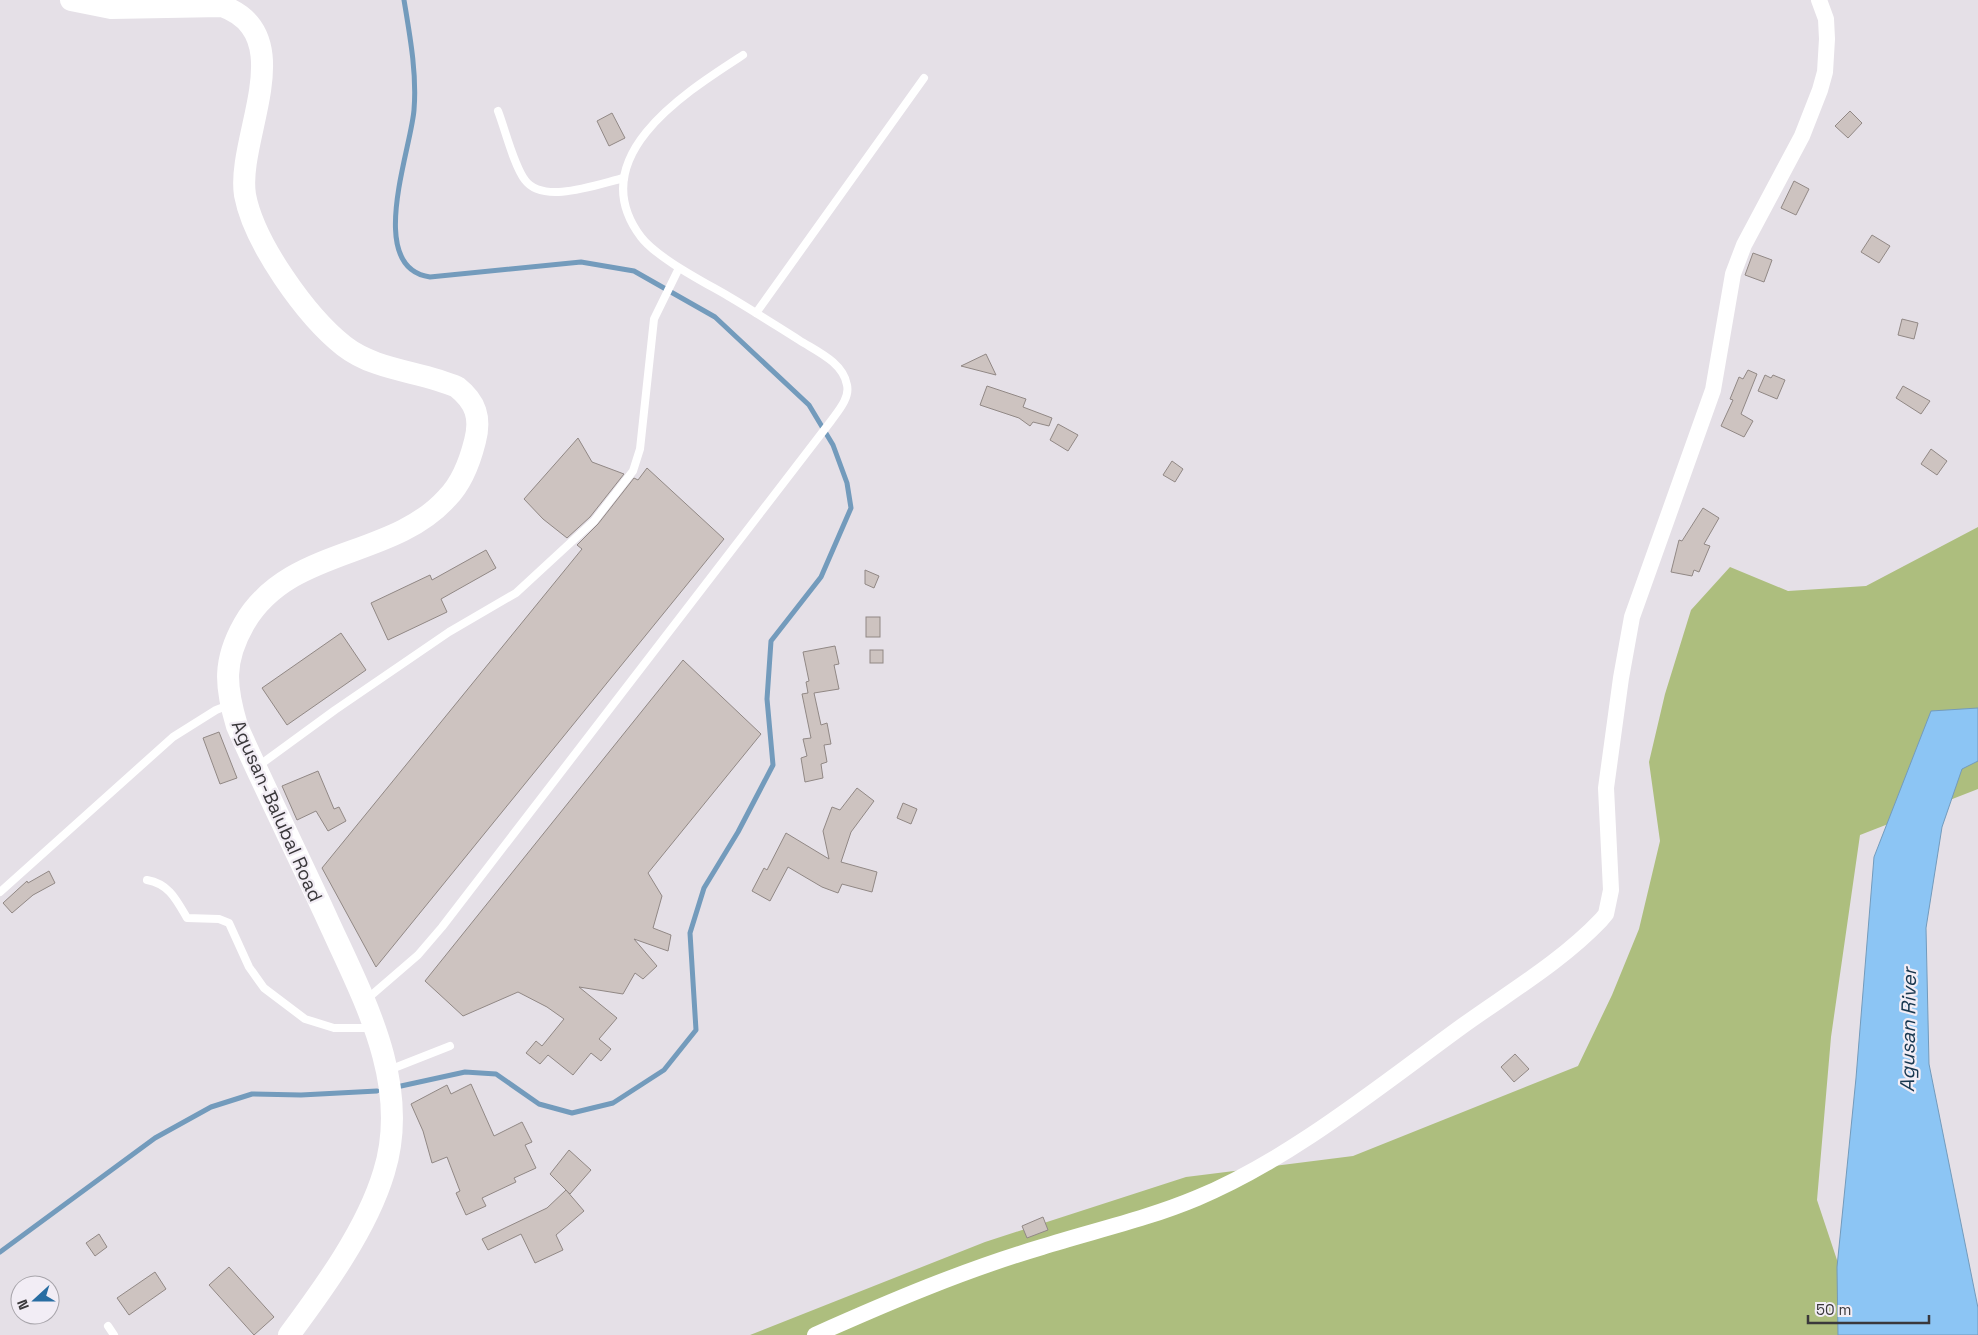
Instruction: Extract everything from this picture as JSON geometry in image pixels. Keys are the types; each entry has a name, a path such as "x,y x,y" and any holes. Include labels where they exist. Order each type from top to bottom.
{"main road":[{"name":"Agusan-Balubal Road","path":"72,0 111,8 222,6 237,12 249,23 257,36 262,55 262,75 245,173 245,194 252,218 262,241 315,320 345,347 382,365 457,387 467,395 474,407 478,421 469,461 459,482 447,498 428,515 390,536 303,570 270,591 246,620 232,648 228,663 227,686 237,726 375,1028 387,1071 393,1112 384,1172 351,1243 291,1334"}],"street":[{"path":"815,1335 972,1270 1158,1212 1193,1200 1234,1181 1349,1108 1542,969 1606,914 1611,890 1606,788 1621,678 1632,618 1713,390 1725,315 1736,267 1744,245 1802,136 1820,90 1827,57 1827,39 1826,20 1819,0"}],"lane":[{"path":"364,1002 418,955 442,927 831,421 848,390 845,376 831,361 756,312 679,268 641,238 629,217 625,201 624,178 630,155 643,133 687,92 743,55"},
{"path":"756,312 924,78"},
{"path":"498,112 524,179 532,188 552,192 624,178"},
{"path":"256,768 335,710 449,632 516,593 594,521 633,471 640,449 654,319 679,268"},
{"path":"0,892 173,737 216,710 230,704"},
{"path":"146,880 161,882 176,899 186,918 196,920 220,919 229,922 249,967 264,988 305,1019 334,1028 375,1028"},
{"path":"387,1071 450,1046"},
{"path":"108,1326 114,1335"}],"green space":[{"path":"1978,527 1978,789 1860,835 1831,1037 1817,1200 1862,1335 750,1335 985,1242 1186,1177 1353,1156 1578,1066 1612,995 1639,929 1660,841 1649,762 1665,694 1691,610 1730,567 1788,591 1866,586"}],"water":[{"name":"Agusan River","path":"1978,708 1978,761 1962,769 1942,827 1926,928 1929,1064 1978,1308 1978,1335 1838,1335 1837,1267 1856,1078 1874,857 1931,711"}],"building":[{"path":"1850,111 1862,123 1848,138 1835,126"},
{"path":"612,113 625,138 609,146 597,121"},
{"path":"1794,181 1809,189 1796,215 1781,208"},
{"path":"1872,235 1890,246 1879,263 1861,252"},
{"path":"1753,253 1772,260 1764,282 1745,275"},
{"path":"1902,319 1918,323 1914,339 1898,335"},
{"path":"986,354 996,375 961,366"},
{"path":"1748,370 1757,374 1741,414 1753,421 1744,437 1721,426 1733,400 1730,399 1739,377 1743,379"},
{"path":"1765,375 1771,378 1773,375 1785,380 1777,399 1758,391"},
{"path":"987,386 1026,399 1023,407 1052,418 1049,426 1033,422 1030,426 1019,418 980,405"},
{"path":"1903,386 1930,401 1921,414 1896,398"},
{"path":"1058,424 1078,435 1068,451 1050,440"},
{"path":"578,438 592,462 624,474 590,517 567,538 543,519 524,499"},
{"path":"1931,449 1947,461 1937,475 1921,464"},
{"path":"1172,461 1183,469 1175,482 1163,475"},
{"path":"647,468 724,539 376,967 322,868 582,549 577,545 598,524 634,478 638,480"},
{"path":"1703,508 1719,518 1704,544 1710,546 1699,572 1694,570 1692,576 1671,572 1679,540 1682,541"},
{"path":"486,550 496,568 441,599 447,612 388,640 371,603 430,575 432,580"},
{"path":"865,570 879,576 874,588 865,584"},
{"path":"866,617 880,617 880,637 866,637"},
{"path":"341,633 366,670 287,725 262,688"},
{"path":"835,646 839,664 834,665 839,689 814,693 821,725 827,723 831,744 824,745 827,762 821,764 823,778 805,782 801,758 807,756 803,739 811,738 802,694 808,693 806,682 809,681 803,652"},
{"path":"870,650 883,650 883,663 870,663"},
{"path":"683,660 761,734 648,873 662,896 653,928 671,935 668,951 634,939 657,966 643,979 635,973 623,994 579,987 617,1018 599,1039 611,1049 601,1061 591,1053 573,1075 548,1055 540,1064 526,1053 536,1041 542,1046 564,1019 547,1007 518,992 463,1016 425,981"},
{"path":"219,732 237,778 220,784 203,738"},
{"path":"318,771 334,809 339,807 346,821 328,831 316,811 297,820 282,786"},
{"path":"857,788 874,801 851,832 841,862 877,872 872,892 842,884 838,893 822,887 788,867 770,901 752,891 764,868 767,870 786,833 829,859 823,831 832,807 840,810"},
{"path":"903,803 917,809 911,824 897,818"},
{"path":"49,871 55,883 33,895 12,913 3,903 27,881 28,883"},
{"path":"1515,1054 1529,1069 1514,1082 1501,1067"},
{"path":"471,1084 494,1136 522,1122 532,1142 525,1145 536,1168 514,1178 516,1182 482,1198 486,1206 466,1215 456,1193 460,1191 447,1157 432,1163 423,1131 411,1104 447,1085 451,1094"},
{"path":"569,1150 591,1170 570,1194 550,1174"},
{"path":"566,1190 584,1211 556,1235 563,1250 535,1263 521,1234 488,1250 482,1239 547,1208"},
{"path":"1043,1217 1048,1230 1027,1238 1022,1226"},
{"path":"99,1234 107,1247 95,1256 86,1243"},
{"path":"229,1267 274,1317 254,1335 209,1285"},
{"path":"155,1272 166,1289 129,1315 117,1298"}],"waterway":[{"path":"401,1086 465,1072 496,1074 539,1104 572,1113 613,1103 664,1070 696,1030 690,933 704,888 738,832 773,765 767,699 771,641 821,577 851,508 847,483 833,445 809,405 715,317 634,271 581,262 430,277 411,269 400,253 396,231 396,205 411,128 415,96 412,55 404,0"},
{"path":"0,1252 155,1138 211,1107 252,1094 301,1095 377,1091"}]}
